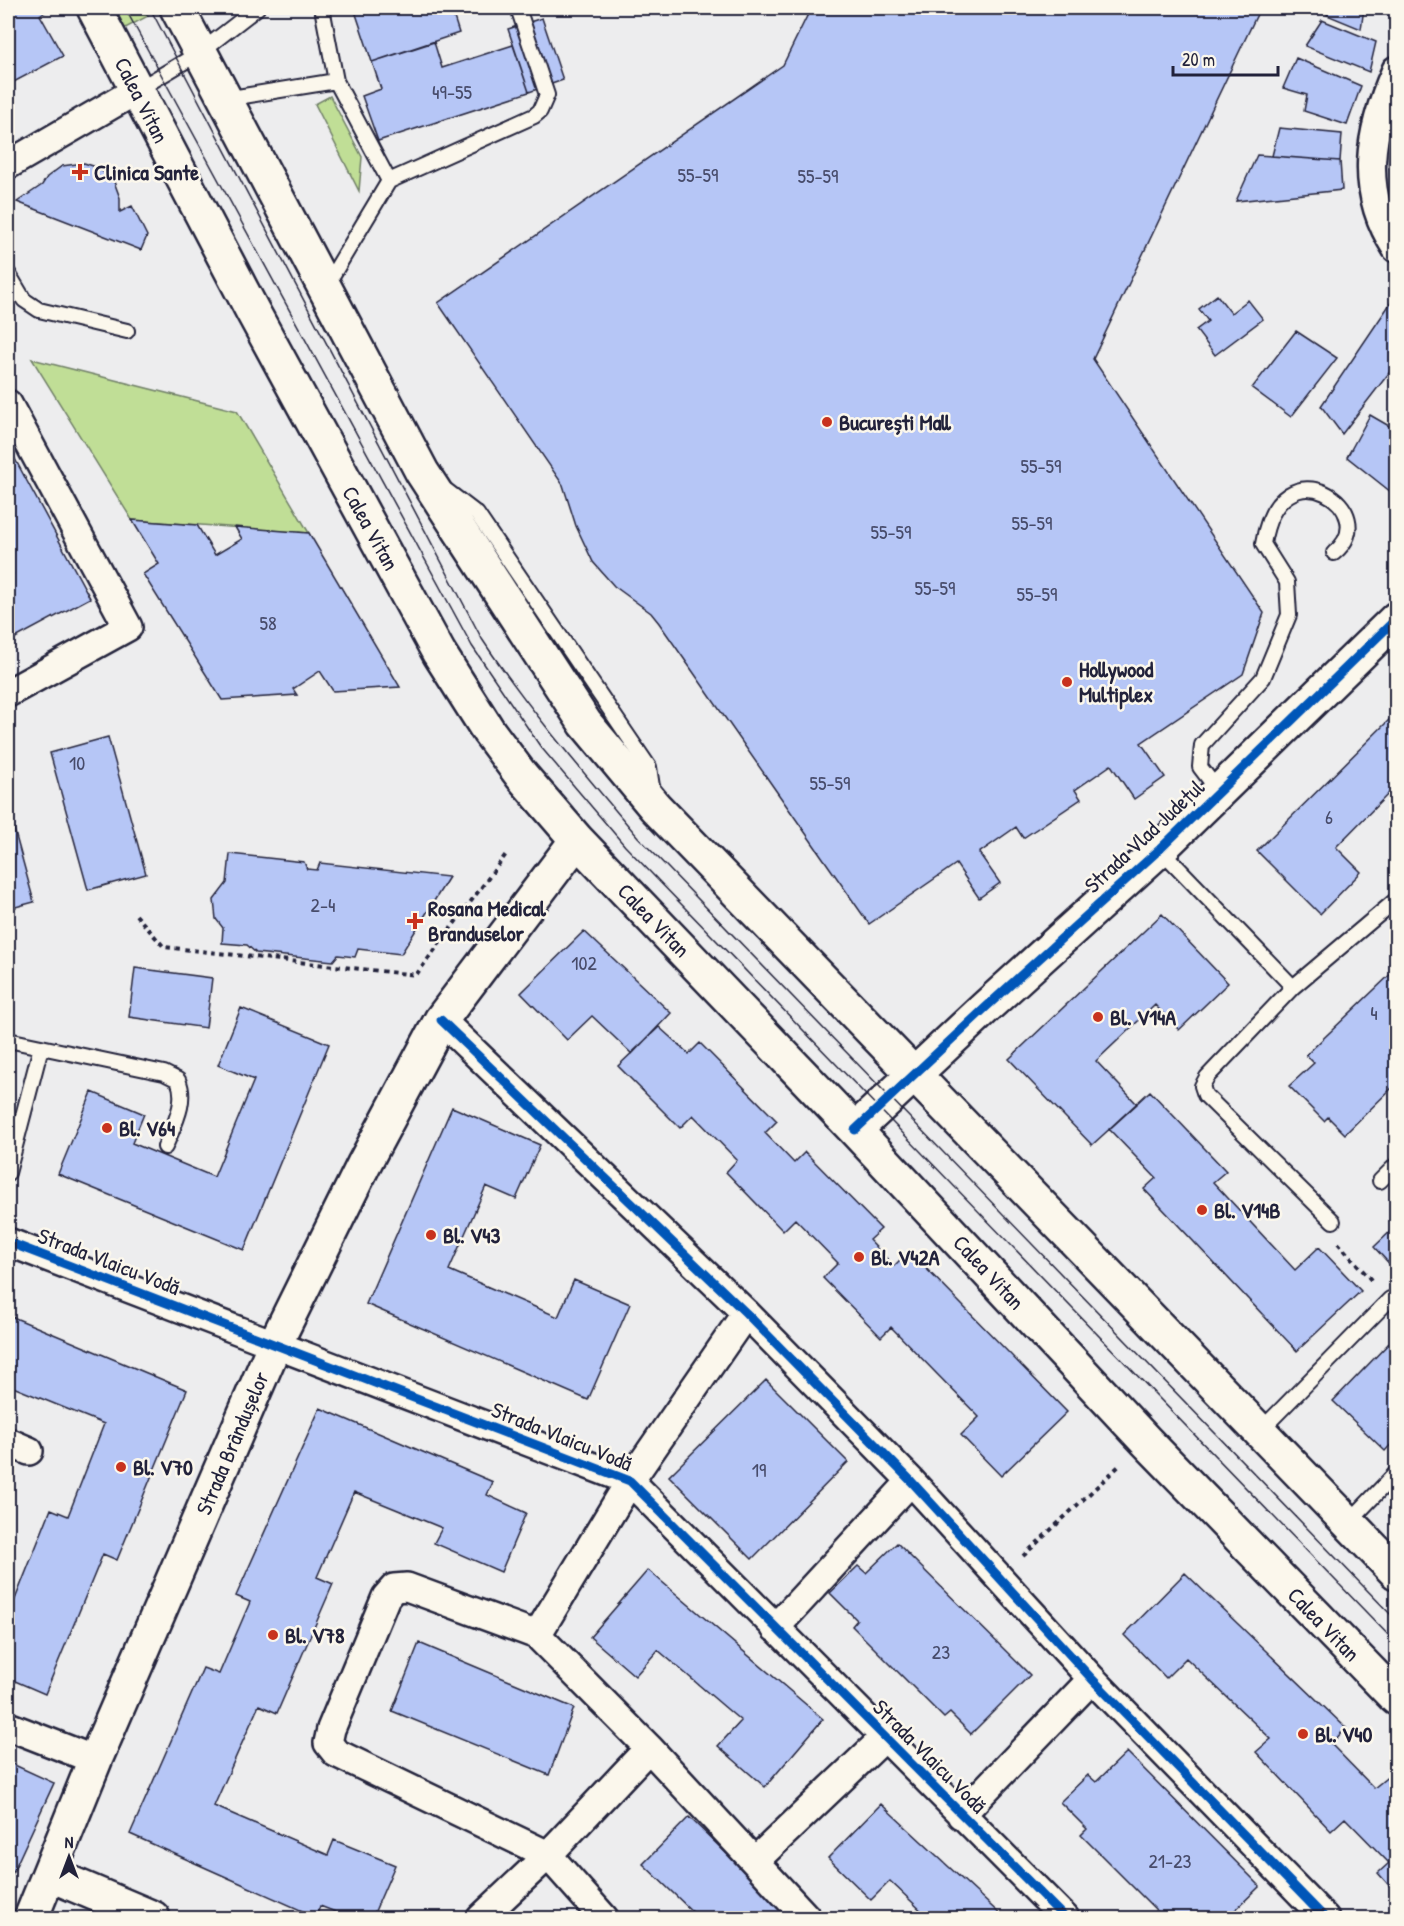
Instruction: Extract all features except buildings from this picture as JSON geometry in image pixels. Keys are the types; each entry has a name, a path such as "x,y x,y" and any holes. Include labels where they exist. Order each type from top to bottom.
{"main road":[{"name":"Calea Vitan","path":"94,8 253,312 439,653 489,732 577,840 855,1130 1146,1441 1396,1698"},
{"path":"177,8 422,472 585,723 655,807 913,1076 1396,1572"},
{"name":"Strada Vlad Județul","path":"855,1130 1160,849 1396,619"},
{"name":"Strada Brândușelor","path":"31,1918 95,1760 274,1346 404,1085 441,1020 577,840"},
{"path":"49,1874 153,1918"}],"street":[{"path":"1396,70 1374,134 1370,165 1373,197 1383,228 1396,248"},
{"path":"8,165 137,90"},
{"path":"8,404 128,627 8,693"},
{"path":"441,1020 746,1313 911,1480 1092,1679 1318,1916"},
{"name":"Strada Vlaicu Vodă","path":"8,1242 630,1481 1065,1918"},
{"path":"537,1635 630,1481 746,1313"},
{"path":"775,1628 911,1480"},
{"path":"604,1918 548,1856 336,1753 328,1743 331,1729 386,1597 394,1588 407,1587 537,1635 756,1860 807,1918"},
{"path":"961,1815 1092,1679"},
{"path":"8,1726 95,1760"},
{"path":"756,1860 884,1738"},
{"path":"481,1918 548,1856 649,1748"}],"lane":[{"path":"137,90 199,53 257,8"},
{"path":"322,8 336,81 388,181"},
{"path":"324,290 388,181 534,116 540,111 547,95 518,8"},
{"path":"224,100 336,81"},
{"path":"8,273 24,300 39,310 127,332"},
{"path":"1219,792 1200,768 1202,745 1263,678 1289,615 1287,582 1263,544 1271,510 1280,499 1294,492 1308,489 1333,496 1342,506 1349,529 1343,546 1334,553"},
{"path":"1160,849 1293,987"},
{"path":"1333,1221 1205,1095 1202,1086 1207,1077 1293,987 1396,900"},
{"path":"8,1040 164,1073 178,1080 182,1089 182,1100 165,1147"},
{"path":"8,1173 41,1047"},
{"path":"1380,1181 1396,1165"},
{"path":"1260,1431 1390,1299"},
{"path":"1349,1522 1396,1473"}],"path":[{"path":"136,915 164,947 416,975 507,853"},
{"path":"1333,1221 1339,1246 1390,1299"},
{"path":"1000,1577 1146,1441"}],"green space":[{"path":"105,8 144,8 148,16 118,32"},
{"path":"330,96 362,157 359,191 315,104"},
{"path":"32,359 237,411 309,533 132,520"}],"tram line":[{"path":"125,8 472,646 540,746 625,846 1396,1643"},
{"path":"150,8 482,639 538,716 638,837 1396,1620"}],"cycle path":[{"path":"855,1130 1160,849 1396,619"},
{"path":"441,1020 746,1313 911,1481 1092,1679 1325,1918"},
{"path":"8,1242 630,1481 1065,1918"}],"place":[{"name":"Clinica Sante","path":"80,172"},
{"name":"București Mall","path":"827,422"},
{"name":"Hollywood Multiplex","path":"1067,682"},
{"name":"Rosana Medical Branduselor","path":"415,921"},
{"name":"Bl. V14A","path":"1098,1017"},
{"name":"Bl. V64","path":"107,1128"},
{"name":"Bl. V14B","path":"1202,1210"},
{"name":"Bl. V43","path":"431,1235"},
{"name":"Bl. V42A","path":"859,1257"},
{"name":"Bl. V70","path":"121,1467"},
{"name":"Bl. V78","path":"273,1635"},
{"name":"Bl. V40","path":"1303,1734"}]}
